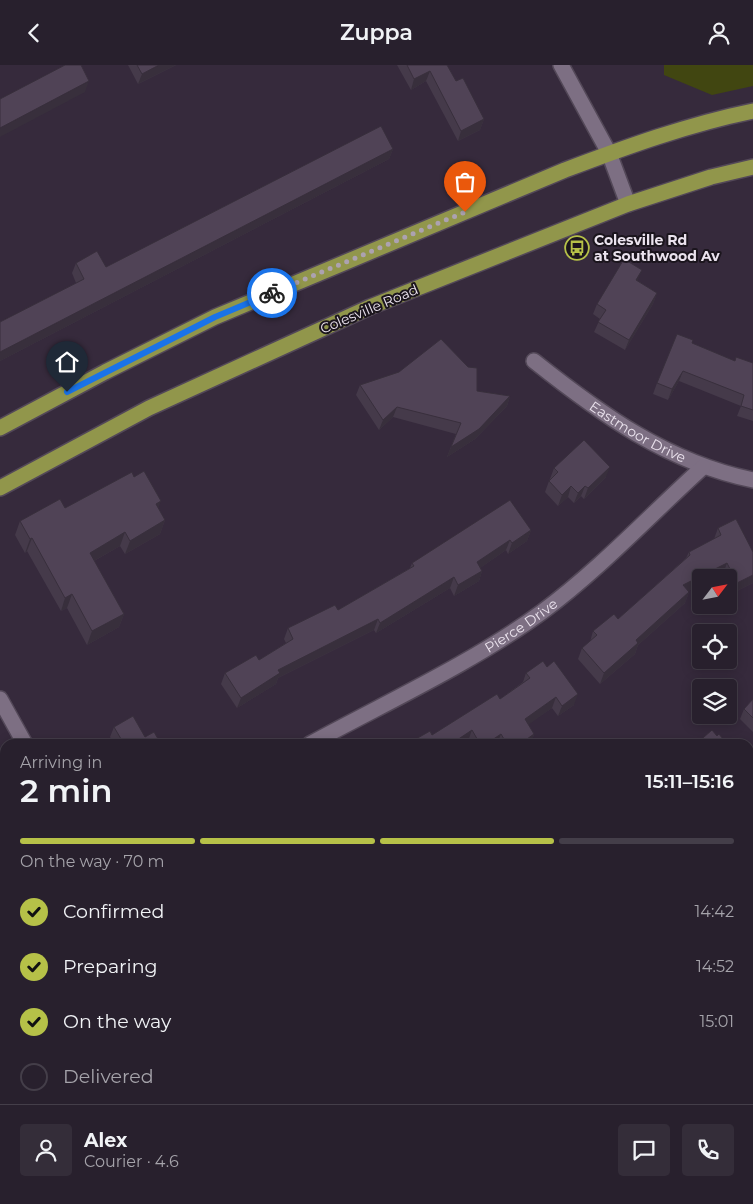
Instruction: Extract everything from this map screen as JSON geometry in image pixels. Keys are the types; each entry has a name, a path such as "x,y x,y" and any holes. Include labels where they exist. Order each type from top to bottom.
{"highway":[{"path":"0,428 105,372 215,317 609,153 724,117 753,111"},
{"name":"Colesville Road","path":"0,488 149,408 370,307 628,204 712,177 753,167"}],"street":[{"path":"561,65 609,153 628,204"},
{"name":"Eastmoor Drive","path":"534,361 609,419 668,452 703,467 753,480"},
{"name":"Pierce Drive","path":"319,739 502,639 533,618 579,584 703,467"},
{"path":"0,699 22,739"}],"green space":[{"path":"664,65 753,65 753,86 712,95 664,75"}],"building":[{"path":"65,65 81,65 89,81 0,128 0,99"},
{"path":"137,65 159,65 142,74"},
{"path":"407,65 447,65 456,81 463,78 484,119 461,131 430,71 414,79"},
{"path":"381,126 393,149 0,352 0,322 84,279 76,263 97,251 106,267"},
{"path":"624,259 642,270 636,280 657,293 629,340 598,322 606,310 597,304"},
{"path":"677,334 693,340 692,343 735,361 736,357 753,363 753,410 741,406 744,395 683,371 672,389 657,383"},
{"path":"441,339 468,367 477,368 477,391 510,396 479,429 451,447 461,423 397,407 383,420 360,385 399,372"},
{"path":"584,440 610,467 588,488 585,486 578,493 571,486 562,495 549,481 558,472 554,468"},
{"path":"144,471 161,501 156,504 165,520 130,541 125,532 90,553 124,614 92,631 72,594 65,598 32,538 30,539 20,521 60,499 65,508 132,472 134,477"},
{"path":"510,500 531,530 512,543 510,540 477,562 482,571 458,585 454,577 380,623 378,619 278,670 280,673 241,698 225,673 256,655 259,660 293,639 288,628 335,605 338,610 414,566 412,563"},
{"path":"736,519 753,552 753,575 738,582 738,569 730,569 727,563 715,569 692,569 692,580 683,585 689,592 636,640 638,643 604,673 582,648 597,635 593,631 614,614 618,619 690,555 689,552 721,535 718,528"},
{"path":"543,661 547,667 554,661 578,694 562,706 556,697 525,719 534,734 527,739 504,739 501,734 494,739 477,739 472,730 458,739 416,739 430,731 432,735 497,694 500,699 530,678 526,673"},
{"path":"753,699 753,718 744,709"},
{"path":"133,716 145,737 154,732 158,739 121,739 114,727"},
{"path":"712,730 723,739 702,739"}],"way so far":[{"path":"272,293 465,212"}],"place":[{"name":"Colesville Rd at Southwood Av","path":"577,248"}],"route":[{"path":"67,392 215,317 272,293"}]}
